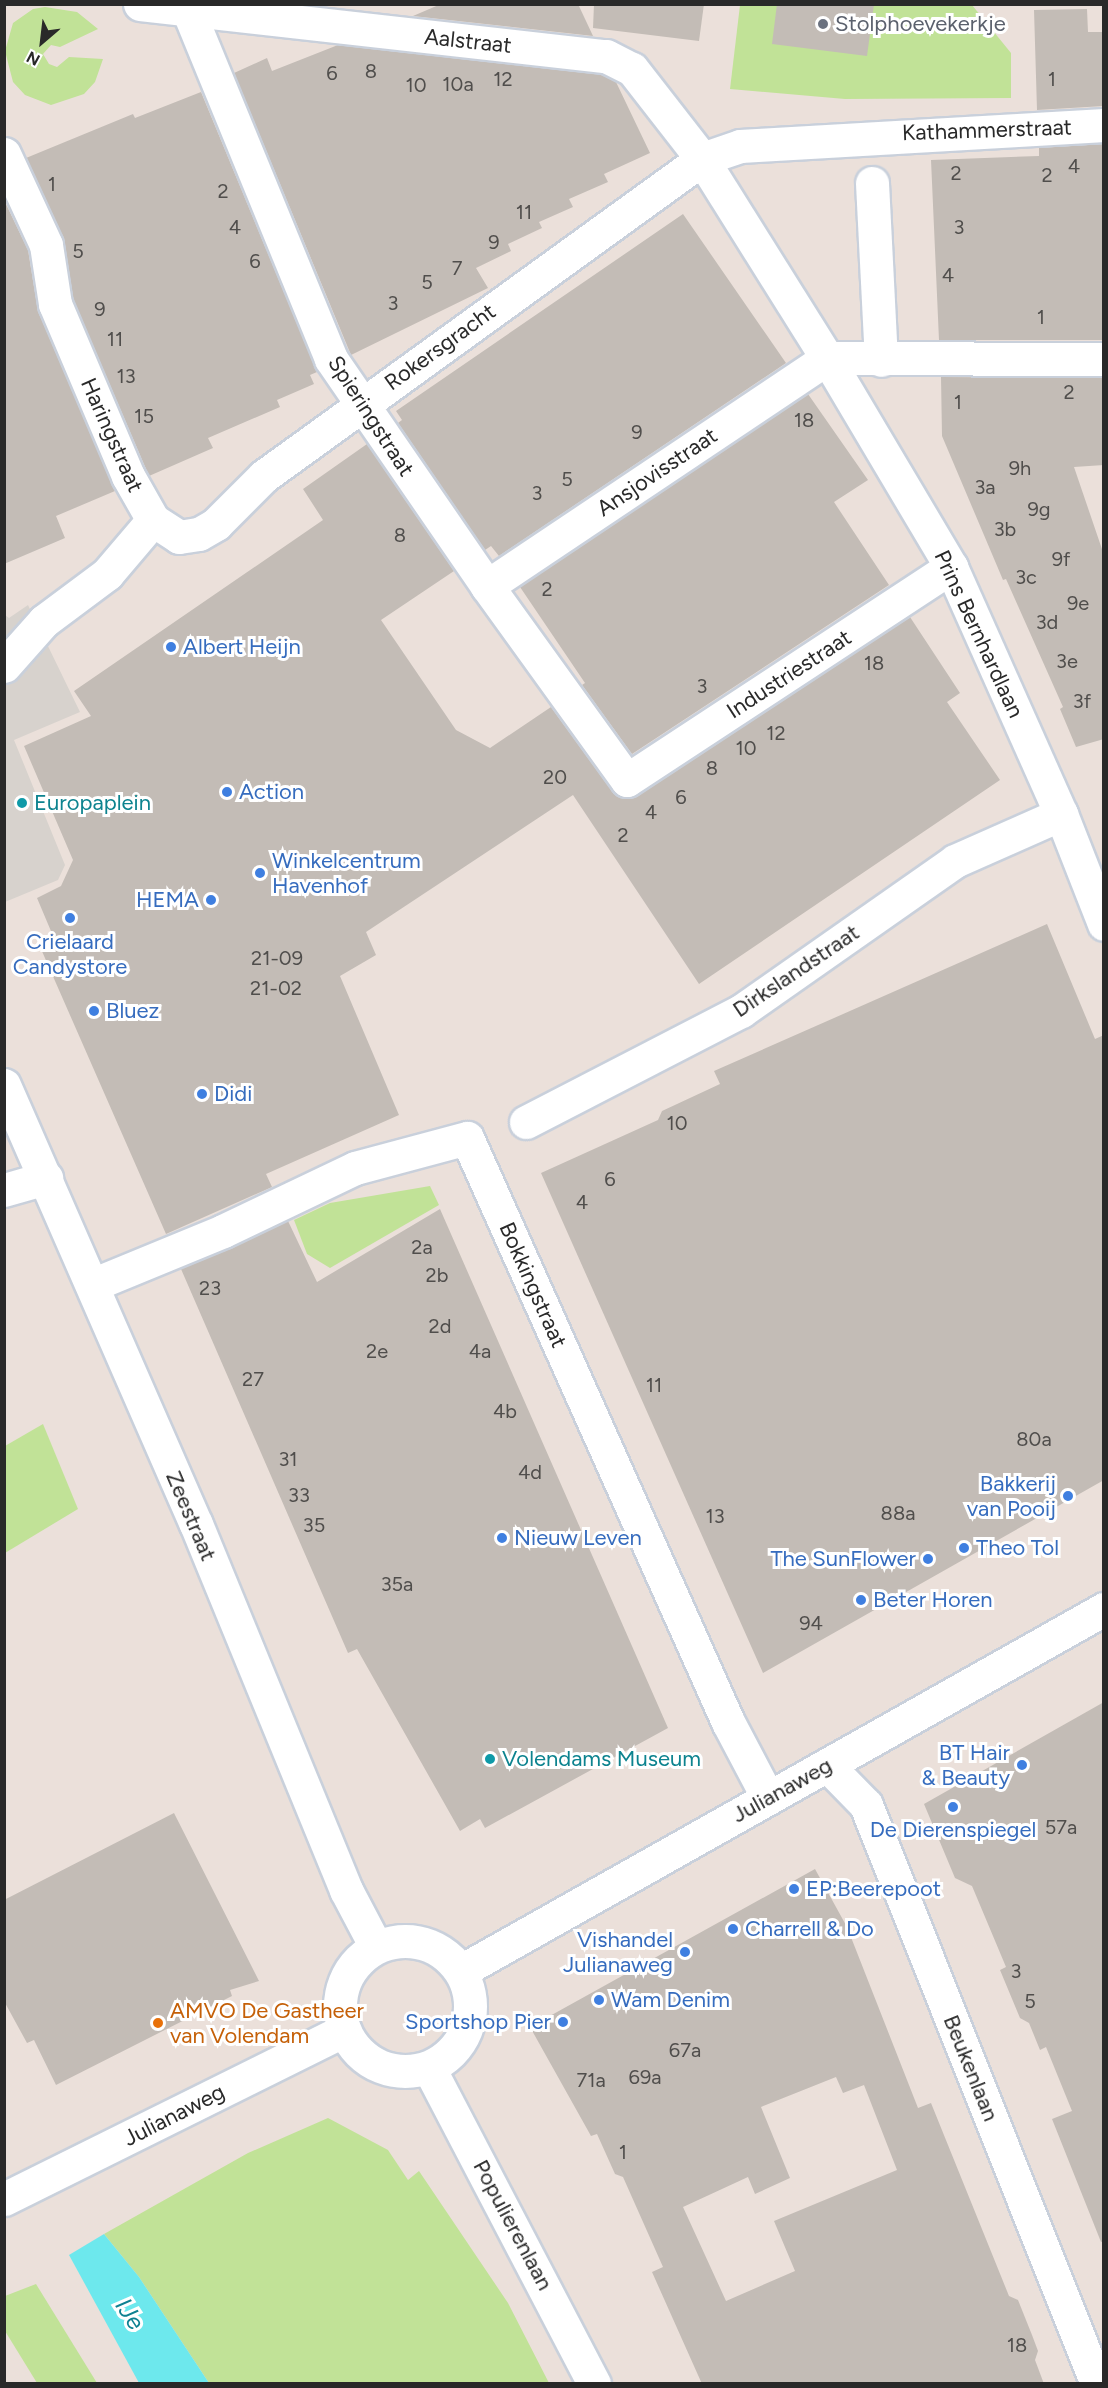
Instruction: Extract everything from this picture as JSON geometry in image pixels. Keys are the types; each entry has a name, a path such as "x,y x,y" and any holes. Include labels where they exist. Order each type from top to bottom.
{"street":[{"name":"Aalstraat","path":"140,4 606,56 632,69 702,159 827,358"},
{"name":"Spieringstraat","path":"188,10 331,359 360,405 487,586 627,780"},
{"name":"Kathammerstraat","path":"702,159 740,146 871,135 1104,125"},
{"name":"Haringstraat","path":"4,154 46,245 55,304 128,476 153,520 107,574 44,621 4,666"},
{"name":"Rokersgracht","path":"153,520 179,537 199,534 216,524 264,476 702,159"},
{"path":"872,183 881,360"},
{"path":"827,358 881,360 1104,359"},
{"name":"Prins Bernhardlaan","path":"827,358 951,567 1061,814 1104,924"},
{"name":"Ansjovisstraat","path":"487,586 827,358"},
{"name":"Industriestraat","path":"627,780 951,567"},
{"name":"Dirkslandstraat","path":"526,1122 741,1011 955,861 1061,814"},
{"name":"Zeestraat","path":"4,1085 196,1524 346,1890 376,1947"},
{"name":"Bokkingstraat","path":"92,1285 223,1231 356,1168 467,1138 728,1722 768,1798"},
{"path":"4,1190 46,1178"},
{"name":"Julianaweg","path":"461,1971 1104,1609"},
{"name":"Beukenlaan","path":"826,1765 866,1805 1097,2384"},
{"path":"399,1941 423,1942 445,1953 461,1971 471,1999 469,2027 454,2052 429,2068 404,2072 379,2067 357,2052 344,2030 339,2006 344,1983 357,1962 376,1947 399,1941"},
{"name":"Julianaweg","path":"4,2199 344,2030"},
{"name":"Populierenlaan","path":"429,2068 594,2384"}],"green space":[{"path":"740,5 972,5 1011,53 1011,98 845,99 730,89"},
{"path":"45,7 77,12 98,29 60,47 51,45 43,54 49,64 57,67 69,57 103,59 95,82 84,94 51,105 25,95 13,82 5,51 13,23 33,9"},
{"path":"430,1186 439,1205 330,1268 307,1254 294,1220 330,1203"},
{"path":"43,1424 78,1509 5,1553 5,1446"},
{"path":"328,2118 388,2150 408,2180 419,2171 508,2303 549,2383 209,2383 139,2277 104,2234 248,2153"},
{"path":"36,2284 97,2383 37,2383 5,2331 5,2296"}],"shaded area":[{"name":"Europaplein","path":"28,605 80,712 14,740 65,865 58,880 5,902 5,615 9,618"}],"water":[{"name":"IJe","path":"104,2234 139,2277 209,2383 139,2383 69,2255"}],"building":[{"path":"441,4 578,4 593,36 413,16"},
{"path":"594,4 704,4 699,41 593,28"},
{"name":"Stolphoevekerkje","path":"777,4 874,4 867,56 772,44"},
{"path":"1087,9 1088,32 1104,32 1104,106 1037,110 1034,10"},
{"path":"338,45 601,74 616,82 650,153 604,174 608,182 569,199 573,207 539,222 542,228 508,244 511,251 476,268 488,288 351,355 234,73 267,58 272,71"},
{"path":"201,92 317,372 310,375 314,384 277,400 280,407 208,438 213,448 149,476 73,299 63,237 26,158 133,114 135,118"},
{"path":"1104,144 1104,340 939,340 931,160 1039,156 1039,148"},
{"path":"4,200 28,250 38,311 115,491 56,516 65,538 4,564"},
{"path":"683,214 786,363 499,556 491,546 485,550 398,423 402,420 396,411"},
{"path":"941,377 1104,378 1104,465 1074,467 1104,555 1104,739 1076,747 1060,709 1063,707 1006,579 1003,580 942,436"},
{"path":"808,394 868,480 834,502 889,585 632,754 582,685 585,683 520,587"},
{"name":"Winkelcentrum Havenhof","path":"367,444 454,571 381,620 456,730 490,748 551,707 612,791 629,799 910,617 960,693 947,702 1000,780 699,984 573,795 366,932 376,955 340,976 399,1115 266,1174 272,1187 166,1234 41,949 56,943 37,898 61,886 73,860 24,746 91,716 74,691 323,520 303,489"},
{"path":"1047,924 1095,1039 1104,1035 1104,1480 763,1673 541,1173 658,1120 662,1111 720,1084 714,1071"},
{"path":"440,1209 668,1728 485,1828 480,1819 460,1831 357,1649 348,1653 181,1269 288,1221 317,1282"},
{"path":"1104,1702 1104,2241 1101,2242 1052,2119 1072,2111 1046,2047 1040,2050 1029,2023 1020,2018 1000,1970 1006,1967 972,1886 955,1878 924,1804"},
{"path":"174,1813 259,1981 230,1990 232,1996 56,2085 34,2040 27,2043 4,2001 4,1900"},
{"path":"815,1869 847,1927 918,2108 931,2103 1009,2296 1018,2300 1038,2351 1035,2360 1044,2384 702,2384 652,2272 663,2267 623,2177 615,2174 597,2134 591,2136 530,2027","holes":["836,2077 843,2093 864,2085 897,2170 774,2221 795,2271 726,2301 683,2207 748,2177 755,2194 790,2178 761,2107"]}],"place":[{"name":"Stolphoevekerkje","path":"823,24"},
{"name":"Albert Heijn","path":"171,647"},
{"name":"Action","path":"227,792"},
{"name":"Europaplein","path":"22,803"},
{"name":"Winkelcentrum Havenhof","path":"260,873"},
{"name":"HEMA","path":"211,900"},
{"name":"Crielaard Candystore","path":"70,918"},
{"name":"Bluez","path":"94,1011"},
{"name":"Didi","path":"202,1094"},
{"name":"Bakkerij van Pooij","path":"1068,1496"},
{"name":"Nieuw Leven","path":"502,1538"},
{"name":"Theo Tol","path":"964,1548"},
{"name":"The SunFlower","path":"928,1559"},
{"name":"Beter Horen","path":"861,1600"},
{"name":"Volendams Museum","path":"490,1759"},
{"name":"BT Hair & Beauty","path":"1022,1765"},
{"name":"De Dierenspiegel","path":"953,1807"},
{"name":"EP:Beerepoot","path":"794,1889"},
{"name":"Charrell & Do","path":"733,1929"},
{"name":"Vishandel Julianaweg","path":"685,1952"},
{"name":"Wam Denim","path":"599,2000"},
{"name":"Sportshop Pier","path":"563,2022"},
{"name":"AMVO De Gastheer van Volendam","path":"158,2023"}]}
